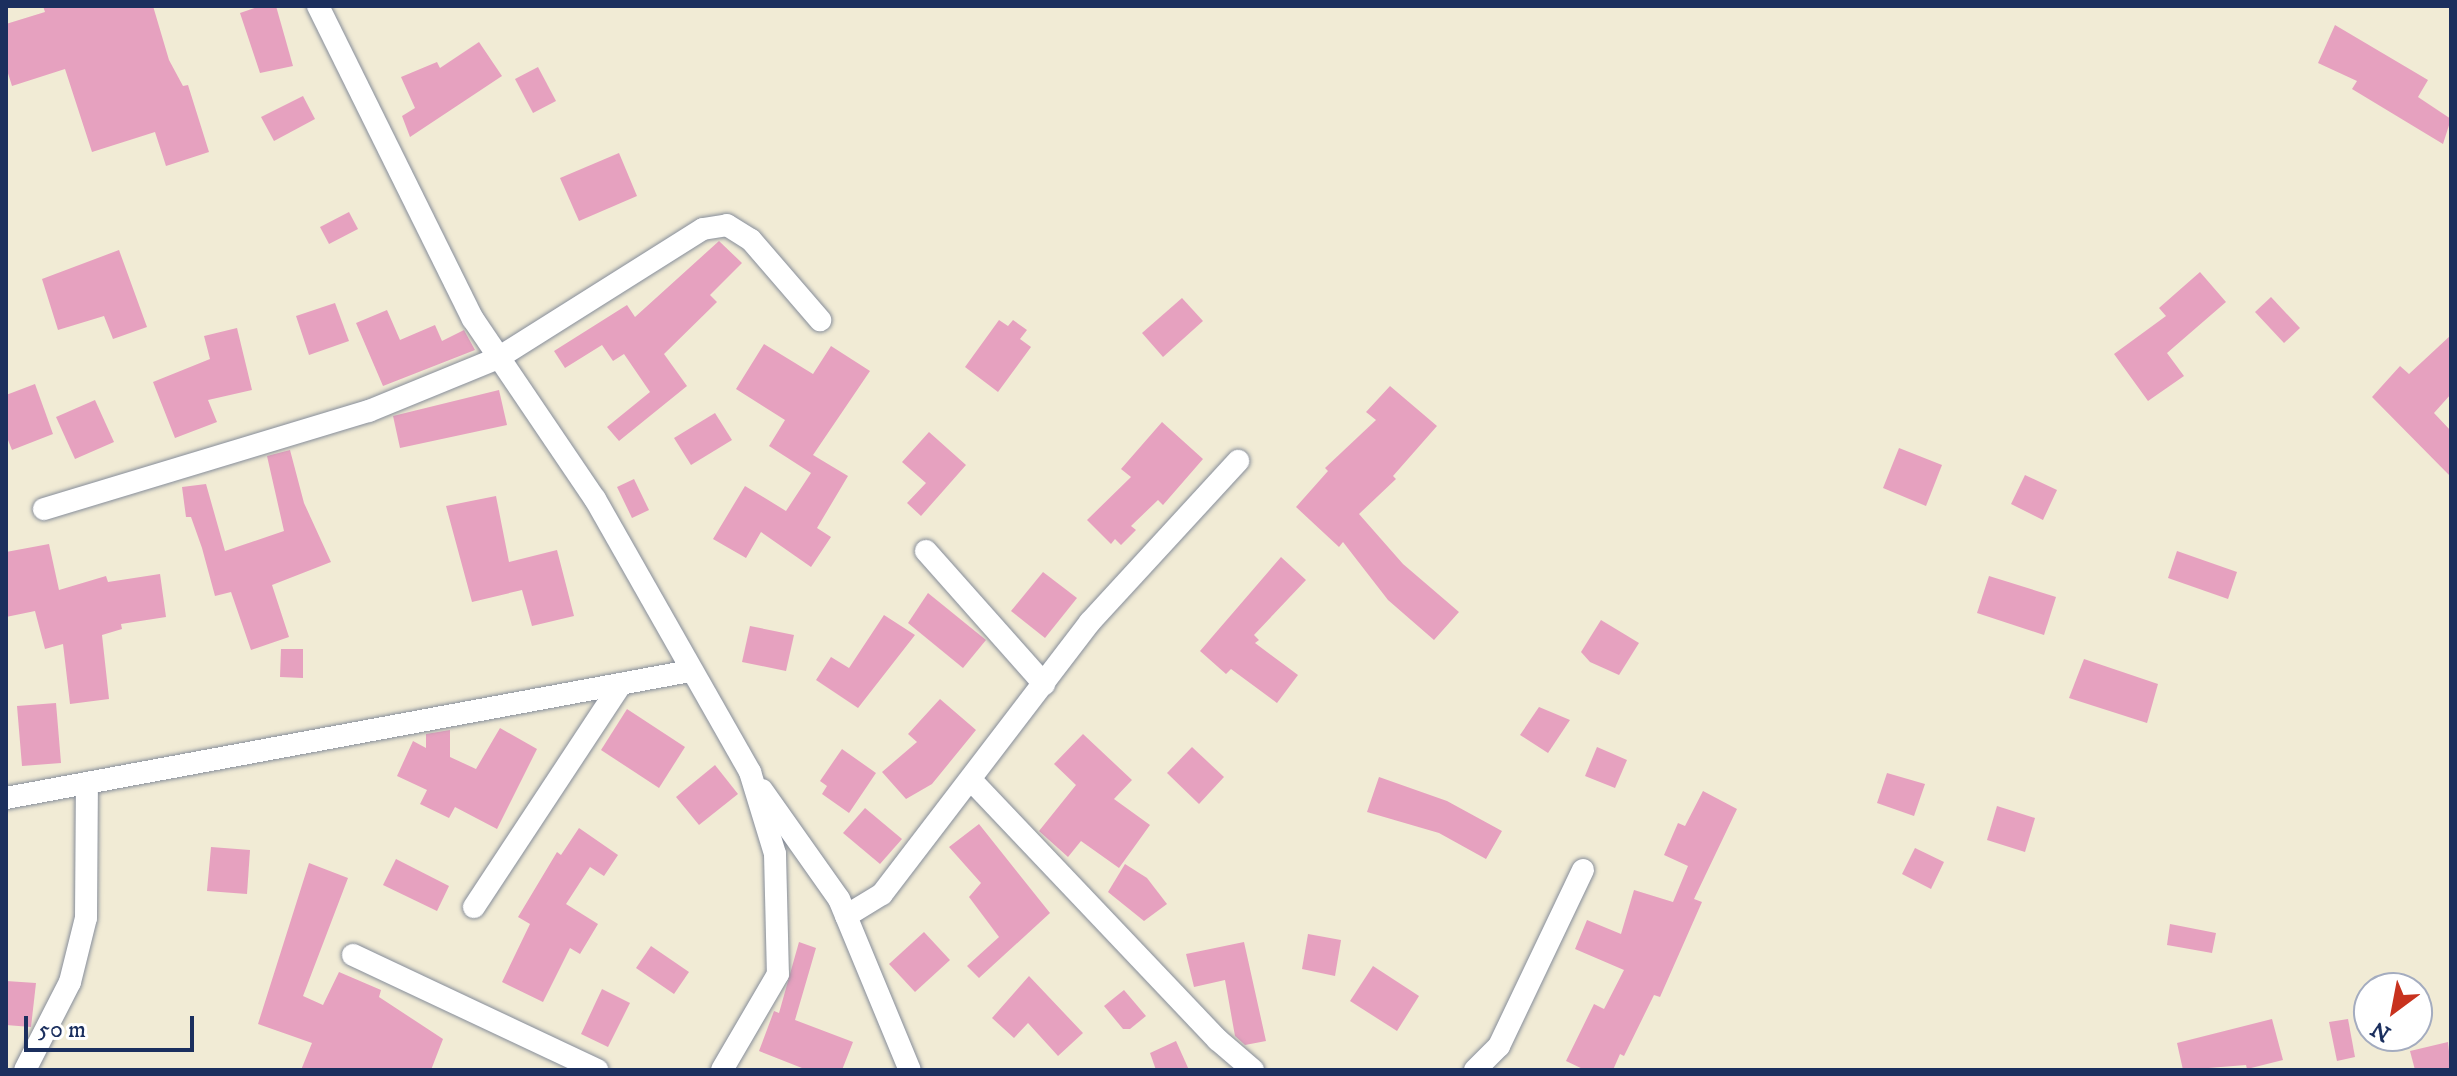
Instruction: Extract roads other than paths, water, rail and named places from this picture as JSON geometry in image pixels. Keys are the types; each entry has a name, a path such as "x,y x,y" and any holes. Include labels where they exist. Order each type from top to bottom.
{"street":[{"path":"318,6 473,319 595,499 750,772 846,916 910,1070"},
{"path":"44,509 369,411 498,358 703,229 727,225 751,240 820,320"},
{"path":"846,916 882,894 972,781 1090,622 1238,461"},
{"path":"926,551 1044,684"},
{"path":"6,798 690,671"},
{"path":"474,907 621,684"},
{"path":"722,1070 778,974 775,854 750,772"},
{"path":"972,781 1218,1040 1253,1070"},
{"path":"25,1070 70,982 86,918 87,783"},
{"path":"1475,1070 1499,1046 1583,870"},
{"path":"353,955 597,1070"}]}
